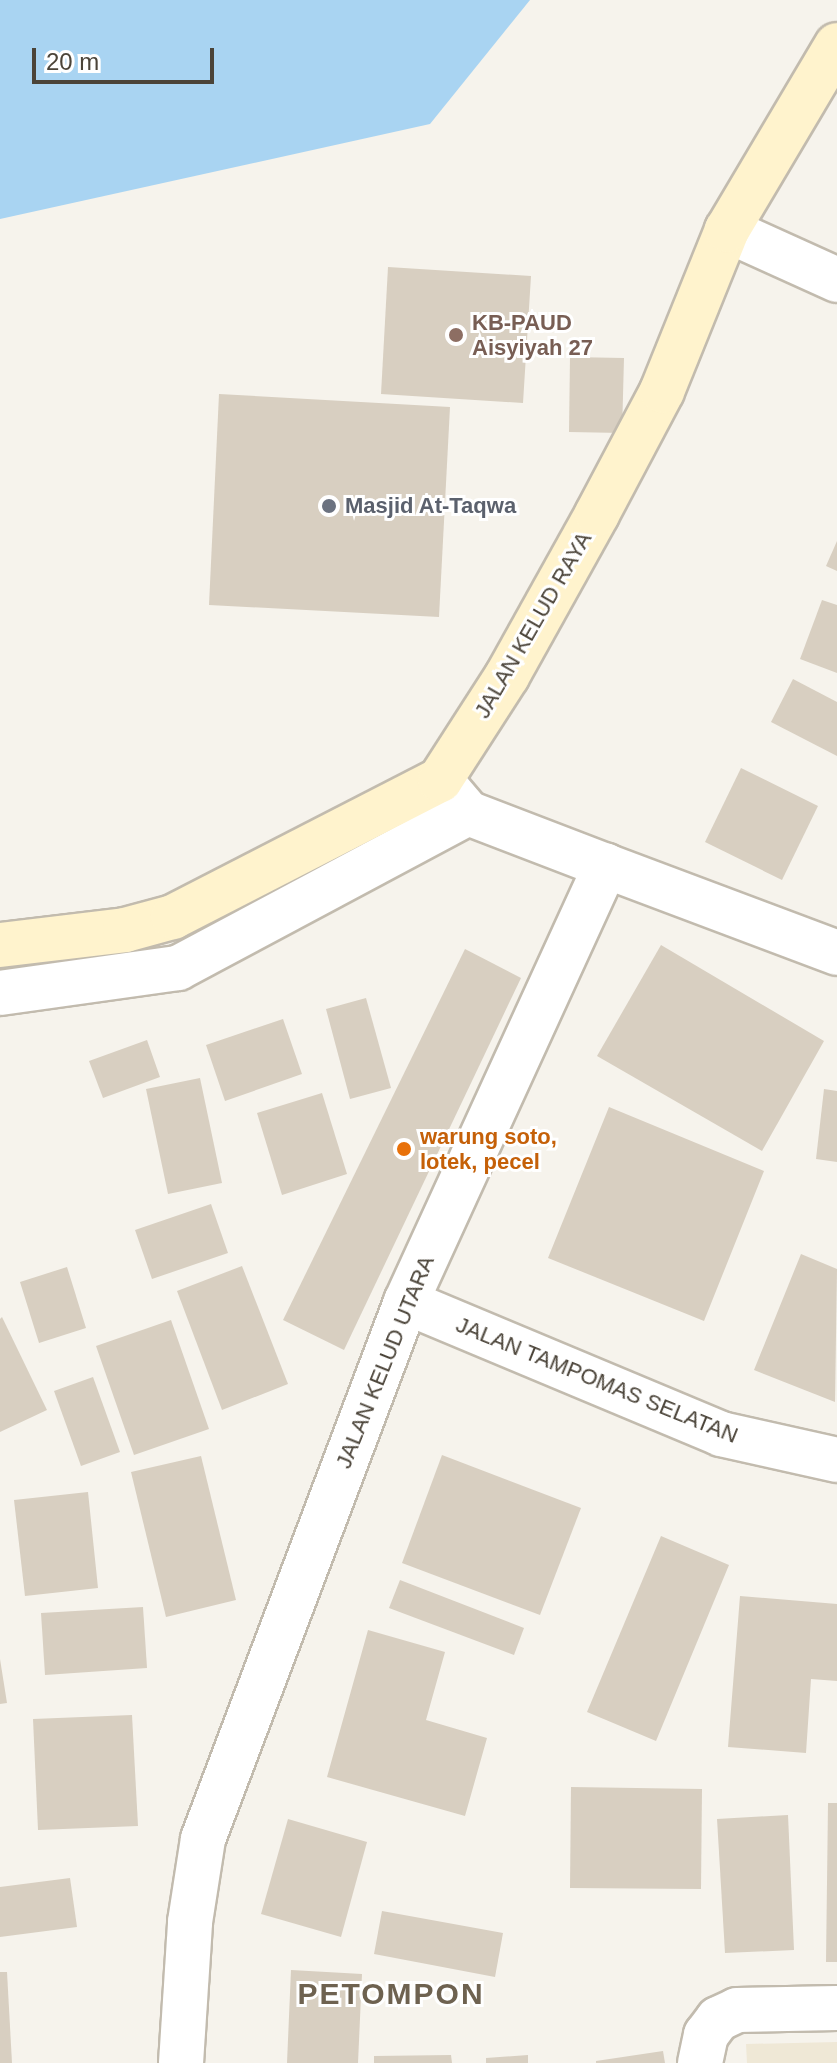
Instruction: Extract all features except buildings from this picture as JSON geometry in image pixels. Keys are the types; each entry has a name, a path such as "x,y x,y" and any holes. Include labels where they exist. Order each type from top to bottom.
{"main road":[{"name":"JALAN KELUD RAYA","path":"440,780 507,676 662,391 727,230 837,45"},
{"path":"0,945 125,930 173,917 440,780"}],"street":[{"path":"727,230 837,280"},
{"path":"440,780 468,813 837,953"},
{"path":"0,993 178,968 468,813"},
{"name":"JALAN KELUD UTARA","path":"181,2063 190,1922 203,1839 406,1302 606,866"},
{"name":"JALAN TAMPOMAS SELATAN","path":"406,1302 721,1434 837,1460"},
{"path":"700,2063 706,2035 718,2019 737,2010 837,2008"}],"shaded area":[{"path":"837,2042 837,2063 747,2063 746,2044"}],"water":[{"path":"0,0 530,0 430,124 0,219"}],"place":[{"name":"KB-PAUD Aisyiyah 27","path":"456,335"},
{"name":"Masjid At-Taqwa","path":"329,506"},
{"name":"warung soto, lotek, pecel","path":"404,1149"}],"district":[{"name":"PETOMPON","path":"391,1994"}]}
